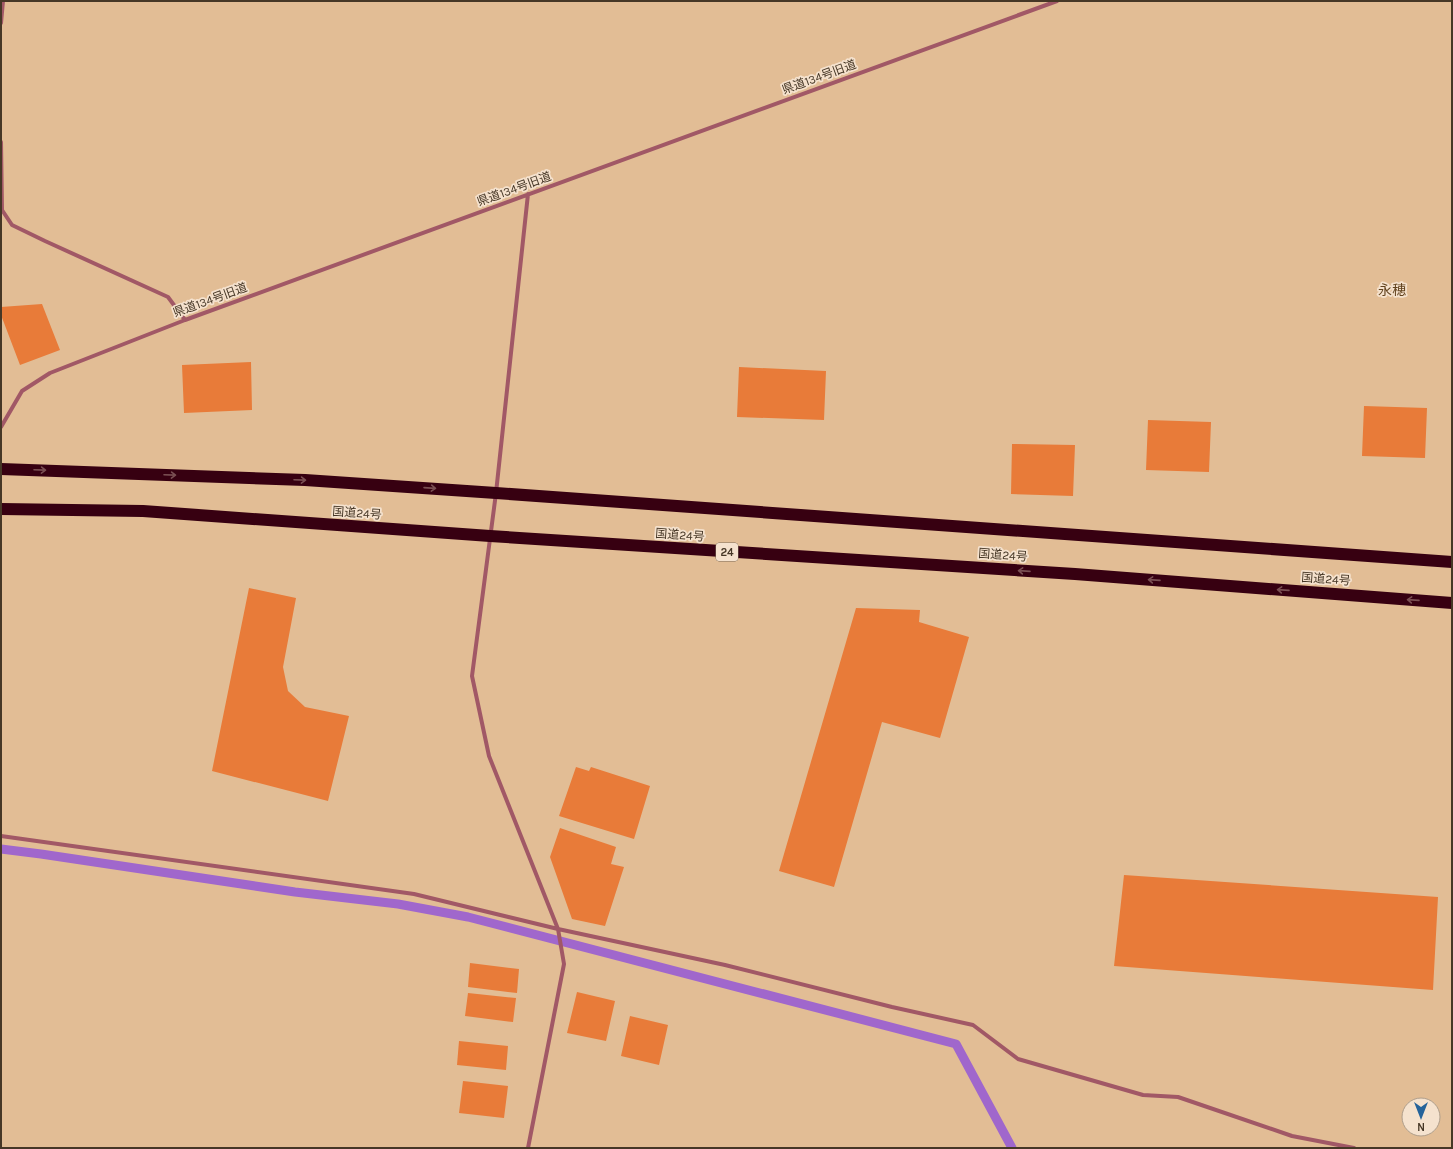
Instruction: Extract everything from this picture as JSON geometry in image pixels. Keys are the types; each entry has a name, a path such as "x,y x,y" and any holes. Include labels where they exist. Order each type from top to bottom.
{"highway":[{"path":"1,469 305,480 1452,562"},
{"name":"国道24号","path":"1,509 143,511 490,536 1060,573 1452,603"}],"street":[{"path":"1,23 3,1"},
{"name":"県道134号旧道","path":"1,427 22,391 50,373 185,320 1057,1"},
{"path":"1,142 2,210 12,224 45,241 168,297 185,320"},
{"path":"528,194 496,493 472,676 489,756 558,929 564,964 528,1148"},
{"path":"1,836 414,894 558,929 725,965 892,1007 973,1025 1018,1059 1143,1095 1178,1097 1292,1136 1354,1148"}],"building":[{"path":"42,304 60,350 20,365 1,315 1,307"},
{"path":"251,362 252,410 184,413 182,365"},
{"path":"739,367 826,371 824,420 737,417"},
{"path":"1364,406 1427,408 1425,458 1362,456"},
{"path":"1148,420 1211,422 1209,472 1146,470"},
{"path":"1012,444 1075,445 1073,496 1011,494"},
{"path":"249,588 296,598 283,667 288,691 305,707 349,716 328,801 212,771"},
{"path":"856,608 920,610 919,622 969,637 940,738 882,722 834,887 779,871"},
{"path":"576,767 589,771 591,767 650,786 634,839 559,816"},
{"path":"560,828 616,847 611,864 624,867 605,926 572,919 550,857"},
{"path":"1124,875 1438,897 1433,990 1114,966"},
{"path":"470,963 519,969 517,993 468,987"},
{"path":"577,992 615,1001 606,1041 567,1033"},
{"path":"468,993 516,998 513,1022 465,1016"},
{"path":"630,1016 668,1025 659,1065 621,1056"},
{"path":"459,1041 508,1046 506,1070 457,1065"},
{"path":"463,1081 508,1086 504,1118 459,1113"}],"waterway":[{"path":"1,849 295,892 398,904 468,917 956,1044 1012,1148"}],"district":[{"name":"永穂","path":"1392,290"}]}
